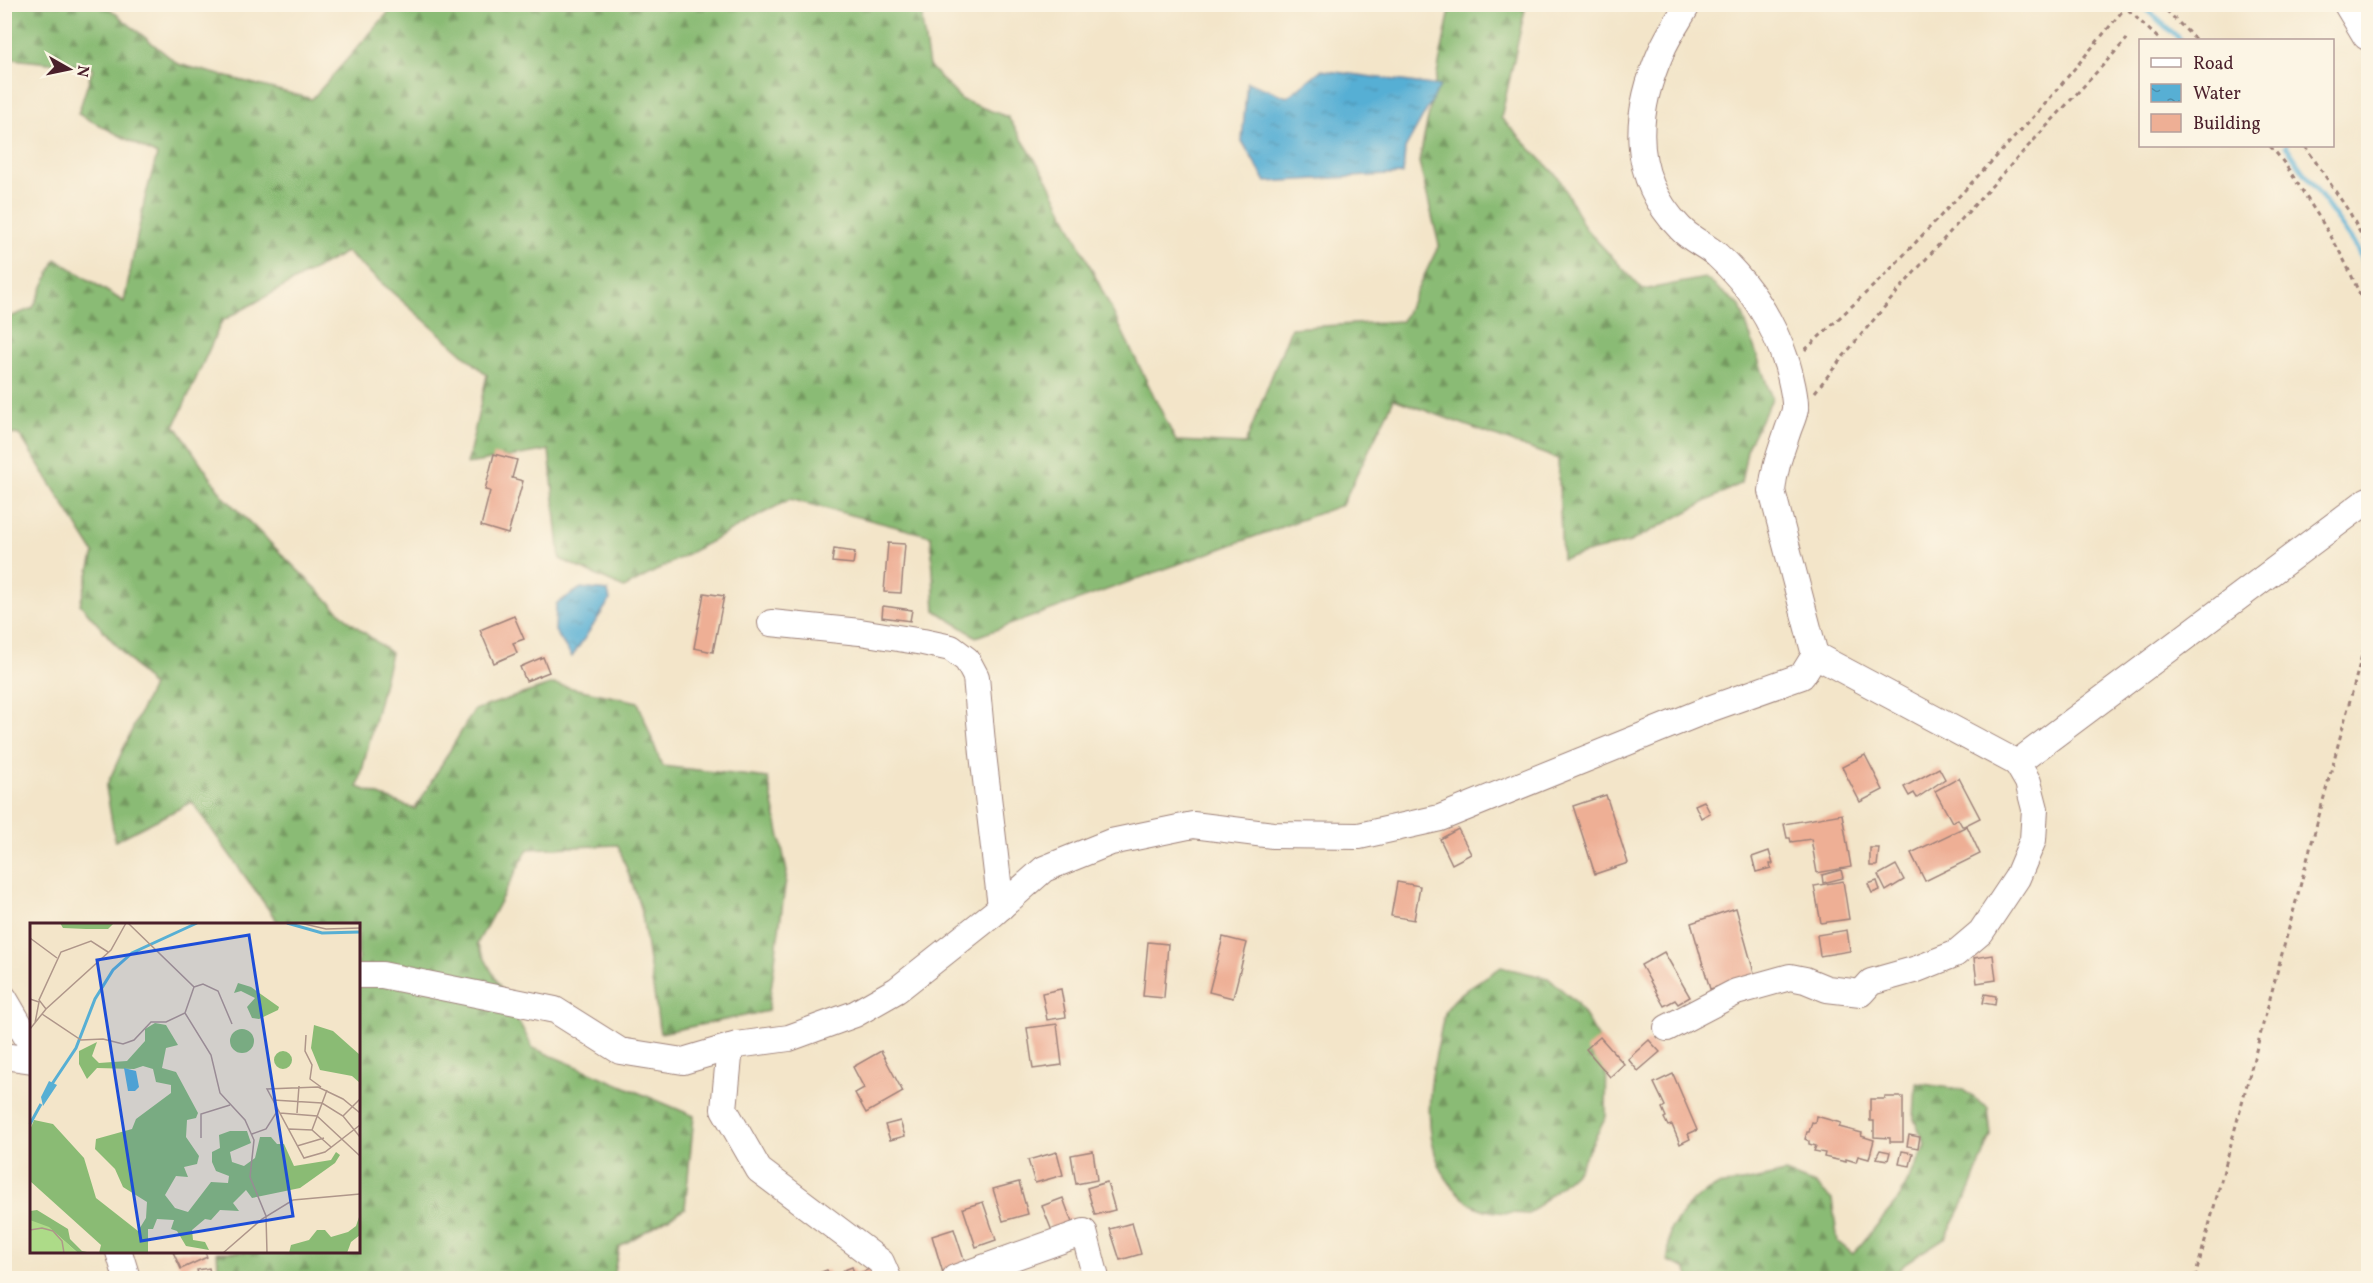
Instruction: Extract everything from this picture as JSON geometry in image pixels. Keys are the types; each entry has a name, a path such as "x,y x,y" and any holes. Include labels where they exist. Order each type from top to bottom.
{"main road":[{"path":"2350,4 2368,34"}],"street":[{"path":"360,975 382,975 555,1010 620,1051 683,1061 730,1047 789,1038 855,1014 897,990 1001,907 1044,869 1111,842 1193,825 1273,835 1359,836 1440,818 1709,709 1802,676 1815,655 1772,491 1774,471 1795,408 1788,365 1768,320 1744,282 1715,253 1681,229 1660,203 1645,174 1640,146 1643,107 1647,90 1662,50 1688,4"},
{"path":"2017,763 2368,500"},
{"path":"771,623 860,632 923,642 951,648 967,660 976,677 982,754 1001,907"},
{"path":"1667,1028 1736,992 1790,977 1827,989 1861,993 1871,982 1917,969 1954,954 1981,932 2017,878 2033,840 2035,809 2028,782 2017,763 1815,655"},
{"path":"4,998 30,1043"},
{"path":"730,1047 724,1109 759,1170 881,1263 888,1278"},
{"path":"4,1056 30,1060"},
{"path":"955,1278 984,1273 1084,1232 1096,1278"},
{"path":"120,1253 127,1278"}],"path":[{"path":"2160,4 2195,39"},
{"path":"1788,365 1893,267 2040,110 2123,6 2159,39"},
{"path":"1795,408 1810,397 1870,322 2127,39"},
{"path":"2271,147 2284,161 2338,247 2359,288 2368,320"},
{"path":"2306,147 2350,213 2368,248"},
{"path":"2195,1278 2368,633"}],"green space":[{"path":"5,5 105,5 178,64 312,99 395,5 924,5 922,21 929,66 962,100 1008,117 1048,180 1176,441 1245,444 1291,328 1402,321 1439,245 1419,162 1451,5 1526,5 1501,118 1559,178 1585,228 1643,290 1705,278 1740,306 1772,399 1748,445 1741,483 1630,542 1562,559 1558,459 1394,399 1342,505 976,637 935,610 931,536 790,499 624,588 560,559 549,450 467,464 487,375 346,252 222,321 175,425 223,496 348,620 391,653 358,787 415,809 474,710 553,684 638,702 662,766 768,778 787,872 768,1011 660,1033 641,908 618,845 528,849 477,944 533,1048 694,1116 685,1208 619,1247 613,1278 219,1278 217,1253 360,1253 360,923 278,923 192,802 115,841 106,787 152,686 80,604 94,553 20,435 5,433 5,319 33,308 56,259 124,302 145,198 157,155 78,114 93,68 5,58"},
{"path":"1501,967 1548,978 1576,1002 1607,1052 1606,1117 1578,1170 1529,1214 1492,1211 1471,1204 1455,1189 1443,1172 1435,1154 1431,1133 1430,1091 1445,1013 1462,993"},
{"path":"1916,1083 1963,1090 1988,1108 1991,1135 1971,1188 1946,1237 1908,1261 1892,1278 1690,1278 1685,1268 1668,1261 1670,1230 1692,1201 1717,1186 1785,1173 1815,1184 1832,1200 1838,1242 1853,1254 1898,1200 1926,1146 1914,1119"}],"water":[{"path":"1321,70 1440,86 1405,149 1403,174 1266,182 1242,141 1247,82 1287,97"},
{"path":"581,588 608,591 610,600 572,657 555,631 556,604"}],"building":[{"path":"494,454 517,460 512,478 523,481 508,534 481,526 490,491 485,490"},
{"path":"888,543 905,544 901,593 884,592"},
{"path":"834,549 855,552 853,564 832,562"},
{"path":"704,593 724,596 713,652 694,648"},
{"path":"883,606 912,610 910,621 882,617"},
{"path":"514,616 524,639 513,643 517,653 494,663 480,630"},
{"path":"543,657 549,672 526,681 520,667"},
{"path":"1865,755 1883,790 1860,802 1842,767"},
{"path":"1939,768 1945,779 1917,798 1914,793 1909,796 1904,787"},
{"path":"1959,778 1980,818 1964,826 1958,819 1952,822 1935,791"},
{"path":"1606,795 1628,863 1595,874 1573,806"},
{"path":"1704,801 1710,813 1701,818 1695,805"},
{"path":"1842,814 1851,867 1817,873 1811,839 1791,842 1790,838 1787,838 1784,824"},
{"path":"1967,826 1980,854 1925,881 1911,853"},
{"path":"1458,829 1471,854 1452,864 1440,839"},
{"path":"1870,848 1879,848 1877,866 1870,866"},
{"path":"1769,851 1773,864 1770,864 1771,868 1756,872 1752,857"},
{"path":"1896,865 1904,880 1886,891 1878,875"},
{"path":"1841,870 1843,878 1823,883 1822,875"},
{"path":"1843,881 1849,919 1821,923 1814,886"},
{"path":"1877,881 1880,890 1872,893 1868,884"},
{"path":"1397,882 1420,886 1414,920 1391,916"},
{"path":"1736,908 1755,976 1710,989 1691,923"},
{"path":"1847,930 1850,951 1820,956 1817,935"},
{"path":"1223,937 1247,943 1233,998 1209,992"},
{"path":"1148,942 1168,944 1164,998 1143,996"},
{"path":"1664,952 1690,997 1678,1004 1675,1000 1664,1006 1641,965"},
{"path":"1993,955 1996,980 1977,983 1974,958"},
{"path":"1061,989 1066,1017 1047,1020 1042,993"},
{"path":"1985,994 1996,996 1995,1005 1983,1003"},
{"path":"1057,1024 1062,1065 1033,1069 1027,1028"},
{"path":"1600,1037 1624,1064 1610,1077 1586,1049"},
{"path":"1649,1040 1660,1052 1638,1071 1628,1059"},
{"path":"881,1051 903,1092 866,1113 855,1093 864,1088 853,1067"},
{"path":"1673,1074 1697,1130 1688,1134 1690,1139 1680,1144 1672,1125 1668,1126 1664,1118 1666,1117 1662,1108 1665,1106 1654,1083"},
{"path":"1885,1097 1903,1097 1903,1142 1890,1142 1890,1138 1874,1137 1874,1121 1870,1121 1870,1099 1885,1099"},
{"path":"1816,1116 1841,1123 1839,1127 1862,1133 1861,1136 1874,1140 1869,1159 1858,1156 1856,1162 1846,1159 1846,1162 1824,1157 1825,1153 1814,1151 1816,1146 1809,1144 1809,1141 1805,1139 1812,1122 1815,1123"},
{"path":"900,1121 905,1136 890,1140 885,1125"},
{"path":"1909,1135 1920,1137 1918,1148 1907,1146"},
{"path":"1880,1150 1890,1152 1888,1160 1876,1158"},
{"path":"1093,1151 1097,1180 1076,1184 1071,1155"},
{"path":"1902,1151 1913,1153 1910,1166 1899,1164"},
{"path":"1057,1152 1063,1175 1035,1183 1028,1160"},
{"path":"1019,1182 1028,1214 1003,1221 993,1189"},
{"path":"1107,1182 1115,1210 1095,1215 1087,1188"},
{"path":"1063,1198 1074,1228 1054,1236 1042,1206"},
{"path":"983,1202 996,1240 976,1247 963,1208"},
{"path":"1132,1223 1141,1254 1120,1260 1110,1229"},
{"path":"954,1229 966,1266 943,1273 932,1236"},
{"path":"173,1253 205,1253 207,1257 181,1269"},
{"path":"852,1267 855,1275 872,1268 876,1278 845,1278 842,1271"},
{"path":"209,1268 211,1278 199,1278 197,1270"},
{"path":"827,1270 831,1278 806,1278"}],"waterway":[{"path":"2140,4 2180,39"},
{"path":"2287,147 2358,250 2368,276"}]}
